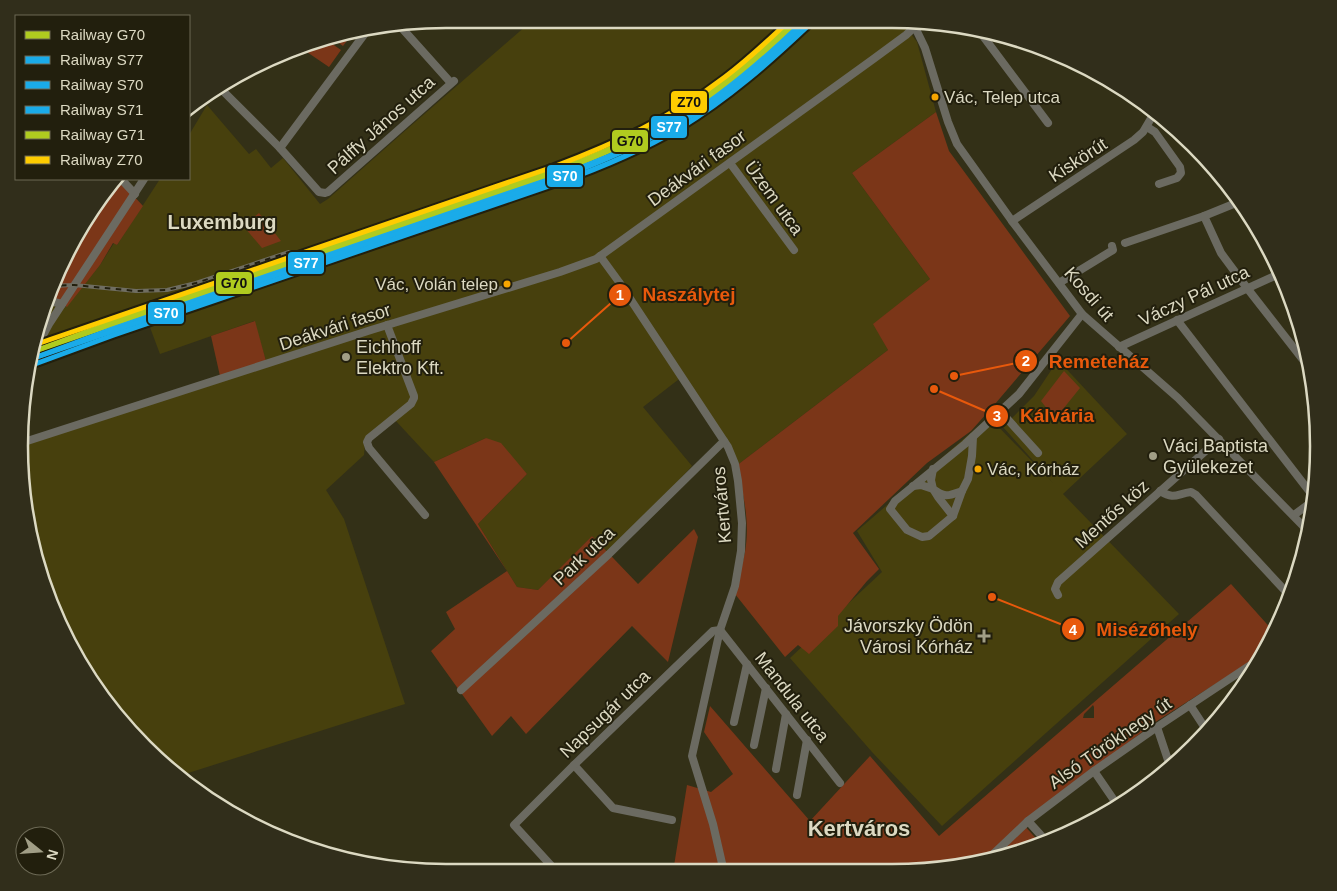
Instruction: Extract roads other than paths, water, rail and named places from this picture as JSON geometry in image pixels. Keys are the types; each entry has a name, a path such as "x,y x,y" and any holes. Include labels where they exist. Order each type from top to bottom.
{"street":[{"name":"Deákvári fasor","path":"28,441 590,262 896,42 910,28"},
{"name":"Kosdi út","path":"917,28 957,144 1082,314 1178,398 1302,524"},
{"name":"Pálffy János utca","path":"280,148 319,192 328,192 452,82 403,30"},
{"path":"224,92 280,148 363,36"},
{"path":"985,39 1048,123"},
{"name":"Kiskörút","path":"1012,221 1122,149 1143,132 1152,119"},
{"path":"1146,127 1156,132 1180,167 1180,176 1159,184"},
{"name":"Üzem utca","path":"730,163 794,250"},
{"path":"42,337 143,180"},
{"path":"122,181 134,194"},
{"path":"1125,243 1233,204"},
{"path":"1204,216 1221,253 1299,354"},
{"path":"1059,283 1113,250 1112,246"},
{"name":"Kertváros","path":"600,256 724,441 735,464 742,523 741,551 737,575 720,630 692,756 713,824 722,864"},
{"name":"Váczy Pál utca","path":"1119,347 1273,276"},
{"path":"53,302 62,304"},
{"path":"973,437 968,479 954,516 929,536 922,537 907,530 890,509 895,501 973,437 1027,386 1082,314"},
{"path":"1177,320 1307,489"},
{"path":"387,326 414,398 411,404 369,438 367,442 369,448 425,515"},
{"path":"1001,412 1038,453"},
{"name":"Mentős köz","path":"1058,595 1055,589 1058,582 1219,439"},
{"name":"Park utca","path":"461,690 609,554 724,441"},
{"path":"933,469 933,489 954,516"},
{"path":"913,486 921,485 947,496 962,491"},
{"path":"1160,491 1169,496 1191,492 1196,494 1284,589"},
{"path":"1294,516 1305,508"},
{"name":"Mandula utca","path":"720,630 840,782"},
{"name":"Napsugár utca","path":"550,864 514,825 713,631 720,630"},
{"path":"734,722 747,664"},
{"name":"Alsó Törökhegy út","path":"998,849 1028,821 1094,771 1190,705 1240,676"},
{"path":"754,745 766,688"},
{"path":"1190,705 1203,724"},
{"path":"776,769 786,714"},
{"path":"1158,727 1168,759"},
{"path":"797,795 806,740"},
{"path":"574,765 613,808 672,820"},
{"path":"1094,771 1113,799"},
{"path":"1028,821 1041,836"}],"railway":[{"path":"59,286 74,285 136,291 167,290 196,283 289,252"}],"rail line":[{"name":"Z70","path":"41,343 553,167 598,149 685,105 725,77 781,28"},
{"name":"G71","path":"39,349 110,323 554,171 614,147 658,126 689,108 722,85 787,28"},
{"name":"G70","path":"39,350 555,173 600,155 688,111 747,68 791,28"},
{"name":"S77","path":"38,357 112,329 556,177 617,153 661,132 693,113 760,62 796,28"},
{"name":"S70","path":"38,357 557,179 603,160 670,128 713,102 778,49 800,28"},
{"name":"S71","path":"36,364 114,335 558,183 620,158 650,144 698,117 764,66 806,28"}],"place":[{"name":"Vác, Telep utca","path":"935,97"},
{"name":"Vác, Volán telep","path":"507,284"},
{"name":"Naszálytej","path":"566,343"},
{"name":"Eichhoff Elektro Kft.","path":"346,357"},
{"name":"Remeteház","path":"954,376"},
{"name":"Kálvária","path":"934,389"},
{"name":"Váci Baptista Gyülekezet","path":"1153,456"},
{"name":"Vác, Kórház","path":"978,469"},
{"name":"Misézőhely","path":"992,597"},
{"name":"Jávorszky Ödön Városi Kórház","path":"984,636"}],"district":[{"name":"Luxemburg","path":"222,222"},
{"name":"Kertváros","path":"859,828"}]}
